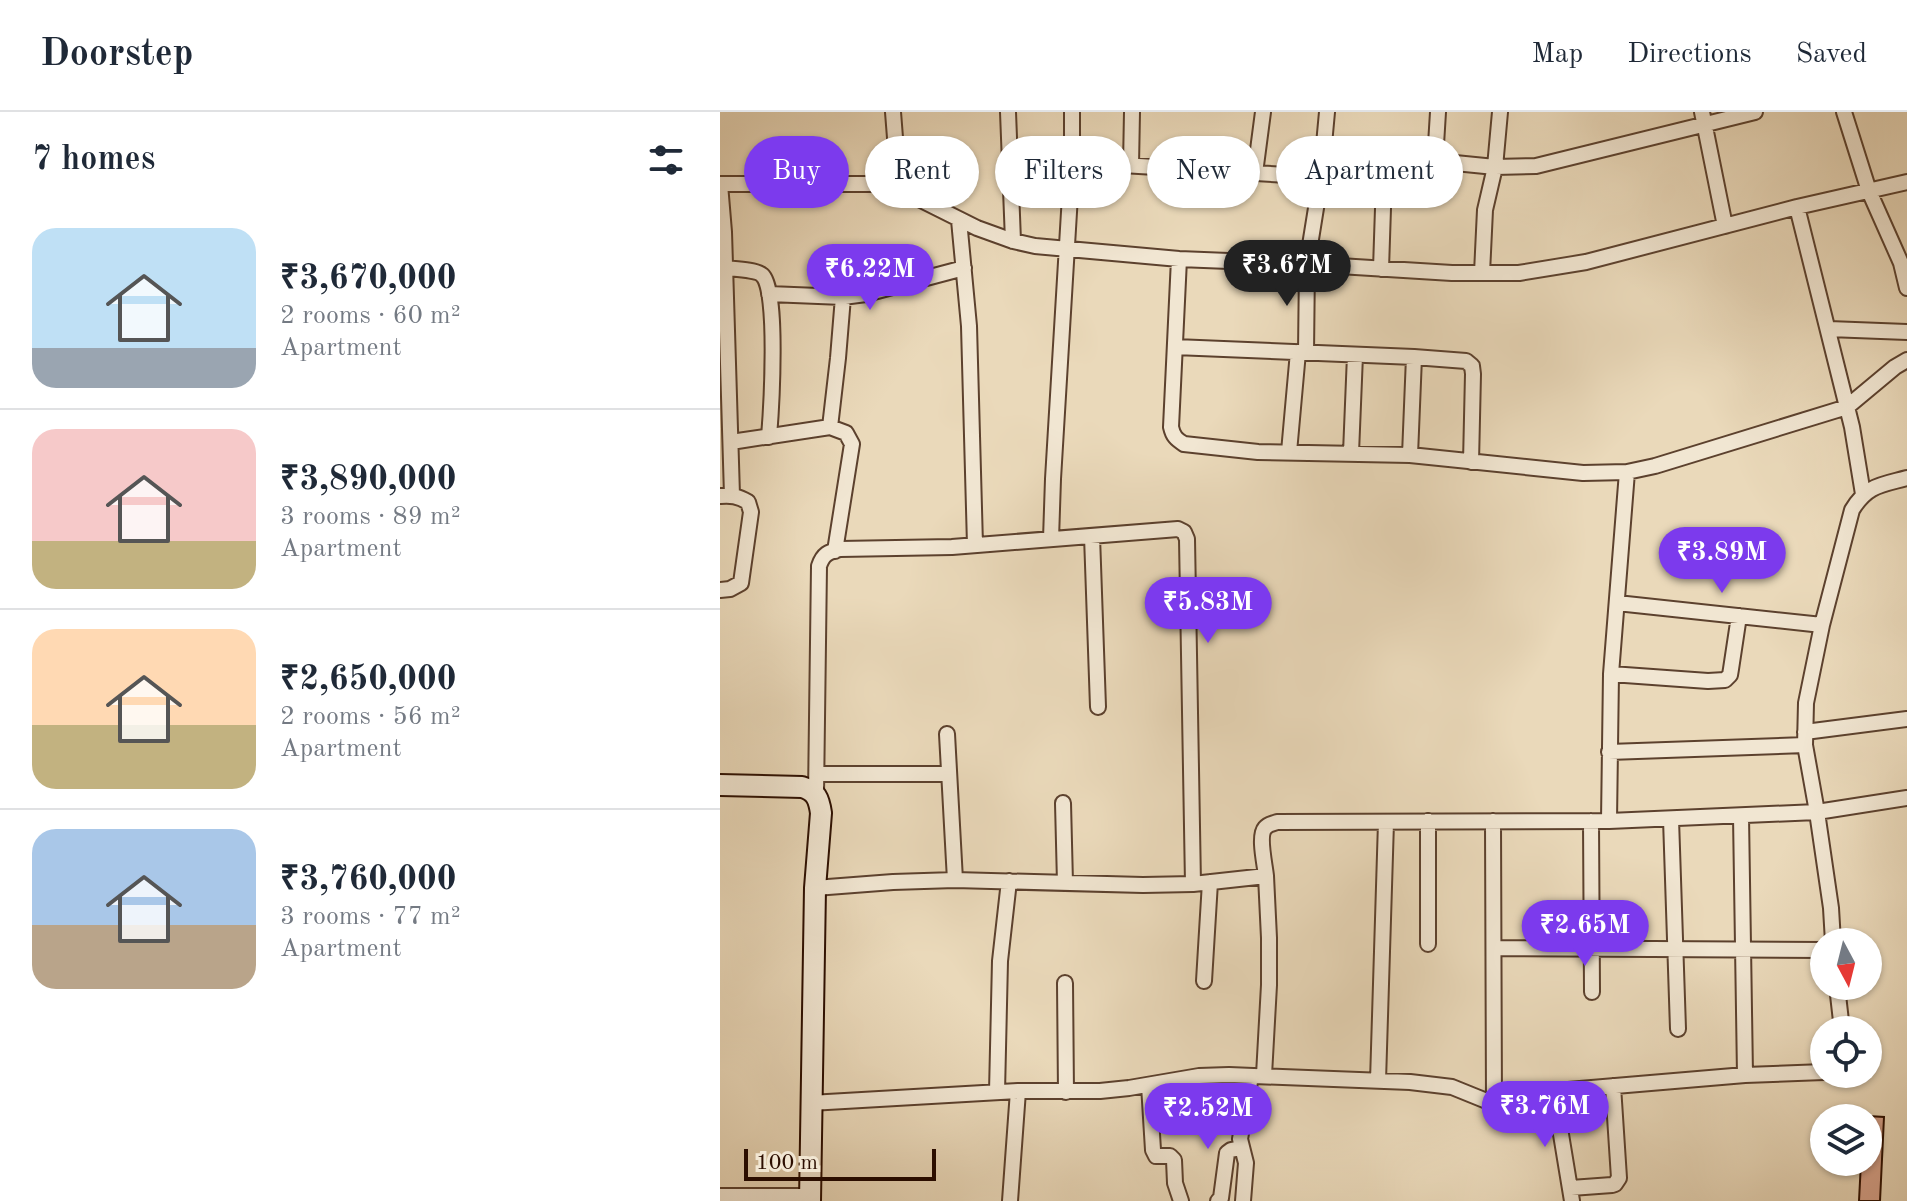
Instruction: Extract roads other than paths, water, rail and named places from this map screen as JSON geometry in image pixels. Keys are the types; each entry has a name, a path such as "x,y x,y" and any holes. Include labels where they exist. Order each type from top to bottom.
{"street":[{"path":"893,112 895,136"},
{"path":"1008,112 1013,241"},
{"path":"1072,112 1072,136"},
{"path":"1132,112 1131,165 1147,166"},
{"path":"1260,136 1263,112"},
{"path":"1325,136 1327,112"},
{"path":"1437,136 1438,112"},
{"path":"1482,273 1485,210 1495,167 1500,112"},
{"path":"1463,164 1536,166 1703,118 1755,112"},
{"path":"1844,112 1869,191 1894,242 1907,288"},
{"path":"1703,118 1725,226"},
{"path":"720,177 731,442 726,496 748,502 750,506 741,583 737,587 720,590"},
{"path":"936,208 1013,241 1067,250 1452,273 1519,273 1586,262 1907,182"},
{"path":"720,184 865,184"},
{"path":"1797,207 1852,427 1863,494"},
{"path":"1051,539 1069,208"},
{"path":"1289,452 1302,353 1307,264 1316,208"},
{"path":"1381,269 1383,208"},
{"path":"959,220 973,419 975,545"},
{"path":"1179,259 1171,427 1173,435 1184,444 1258,452 1410,455 1583,473 1627,472 1847,407 1907,360"},
{"path":"726,268 760,273 766,279 773,373 769,437"},
{"path":"769,294 843,297 866,294 964,268"},
{"path":"830,427 843,297"},
{"path":"1829,329 1907,332"},
{"path":"1175,347 1466,361 1472,366 1471,462"},
{"path":"1351,453 1355,355"},
{"path":"1410,455 1414,357"},
{"path":"731,442 830,427 846,433 852,444 835,551"},
{"path":"1609,821 1611,674 1627,472"},
{"path":"1832,928 1805,738 1806,703 1822,625 1852,510 1863,494 1907,478"},
{"path":"720,1196 810,1199 815,888 821,813 816,795 819,566 829,552 975,545 1178,529 1184,532 1187,539 1193,884"},
{"path":"1092,536 1098,707"},
{"path":"1617,603 1822,625"},
{"path":"1611,674 1725,680 1730,675 1739,616"},
{"path":"1609,752 1805,738 1907,719"},
{"path":"947,734 955,880"},
{"path":"817,774 949,774"},
{"path":"720,785 802,787 816,795"},
{"path":"1243,1201 1246,1163 1241,1148 1241,1130 1257,1075 1269,969 1266,876 1261,837 1263,829 1269,824 1671,819 1817,812 1907,798"},
{"path":"1063,803 1065,883"},
{"path":"1741,816 1745,1075"},
{"path":"1671,819 1678,1029"},
{"path":"1428,821 1428,944"},
{"path":"1493,821 1494,1104"},
{"path":"1591,821 1592,992"},
{"path":"1378,1081 1386,822"},
{"path":"815,888 955,880 1193,884 1266,876"},
{"path":"997,1092 1000,961 1009,881"},
{"path":"1204,981 1210,882"},
{"path":"1494,948 1810,950"},
{"path":"1065,983 1066,1092"},
{"path":"810,1103 1018,1091 1100,1091 1199,1076 1257,1075 1410,1082 1452,1087 1494,1104 1554,1092 1613,1086 1810,1073"},
{"path":"1149,1085 1153,1150 1156,1156 1170,1156 1174,1160 1175,1183 1181,1201"},
{"path":"1554,1092 1571,1194 1612,1185 1619,1178 1613,1086"},
{"path":"1010,1201 1018,1091"},
{"path":"1218,1201 1227,1153 1241,1148"}]}
